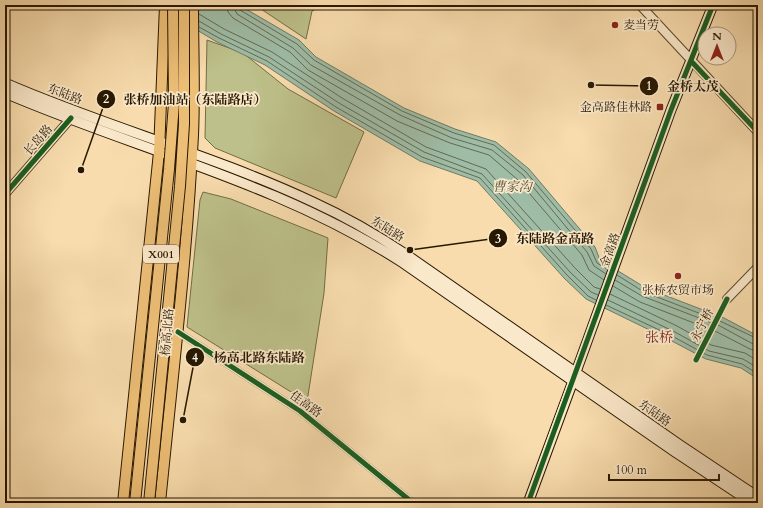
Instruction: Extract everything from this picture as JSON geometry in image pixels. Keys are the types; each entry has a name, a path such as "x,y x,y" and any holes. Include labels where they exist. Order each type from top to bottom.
{"main road":[{"name":"X001","path":"123,503 160,147 165,5"},
{"name":"杨高北路","path":"135,503 170,162 174,103 174,5"},
{"name":"杨高北路","path":"149,503 184,124 184,5"},
{"name":"杨高北路","path":"160,503 178,332 191,158 194,111 193,5"},
{"name":"金高路","path":"528,503 671,110 713,5"},
{"name":"东陆路","path":"5,83 160,147"},
{"name":"东陆路","path":"5,93 71,118 191,158 284,199 356,234 402,262 758,497"},
{"name":"东陆路","path":"574,376 752,503"}],"street":[{"path":"640,5 758,132"},
{"name":"长岛路","path":"5,194 71,118"},
{"path":"727,299 758,267"},
{"name":"佳高路","path":"178,332 300,411 413,503"}],"green space":[{"path":"255,5 324,5 312,11 306,39"},
{"path":"207,40 243,53 288,89 364,132 336,198 215,148 205,138"},
{"path":"203,192 231,199 328,238 324,293 307,402 187,327 200,200"}],"water":[{"name":"曹家沟","path":"155,5 239,5 299,40 316,57 404,108 455,129 496,142 529,169 595,247 600,260 646,288 724,318 758,336 758,379 741,368 706,359 586,299 564,278 477,181 420,161 334,111 265,65 217,42"}],"cycle path":[{"path":"528,503 671,110 713,5"},
{"path":"691,61 758,132"},
{"path":"5,194 71,118"},
{"name":"永宁桥","path":"696,360 727,299"},
{"path":"178,332 300,411 413,503"}],"place":[{"name":"麦当劳","path":"615,25"},
{"name":"金桥太茂","path":"591,85"},
{"name":"金高路佳林路","path":"660,107"},
{"name":"张桥加油站（东陆路店）","path":"81,170"},
{"name":"东陆路金高路","path":"410,250"},
{"name":"张桥农贸市场","path":"678,276"},
{"name":"杨高北路东陆路","path":"183,420"}],"district":[{"name":"张桥","path":"659,337"}]}
